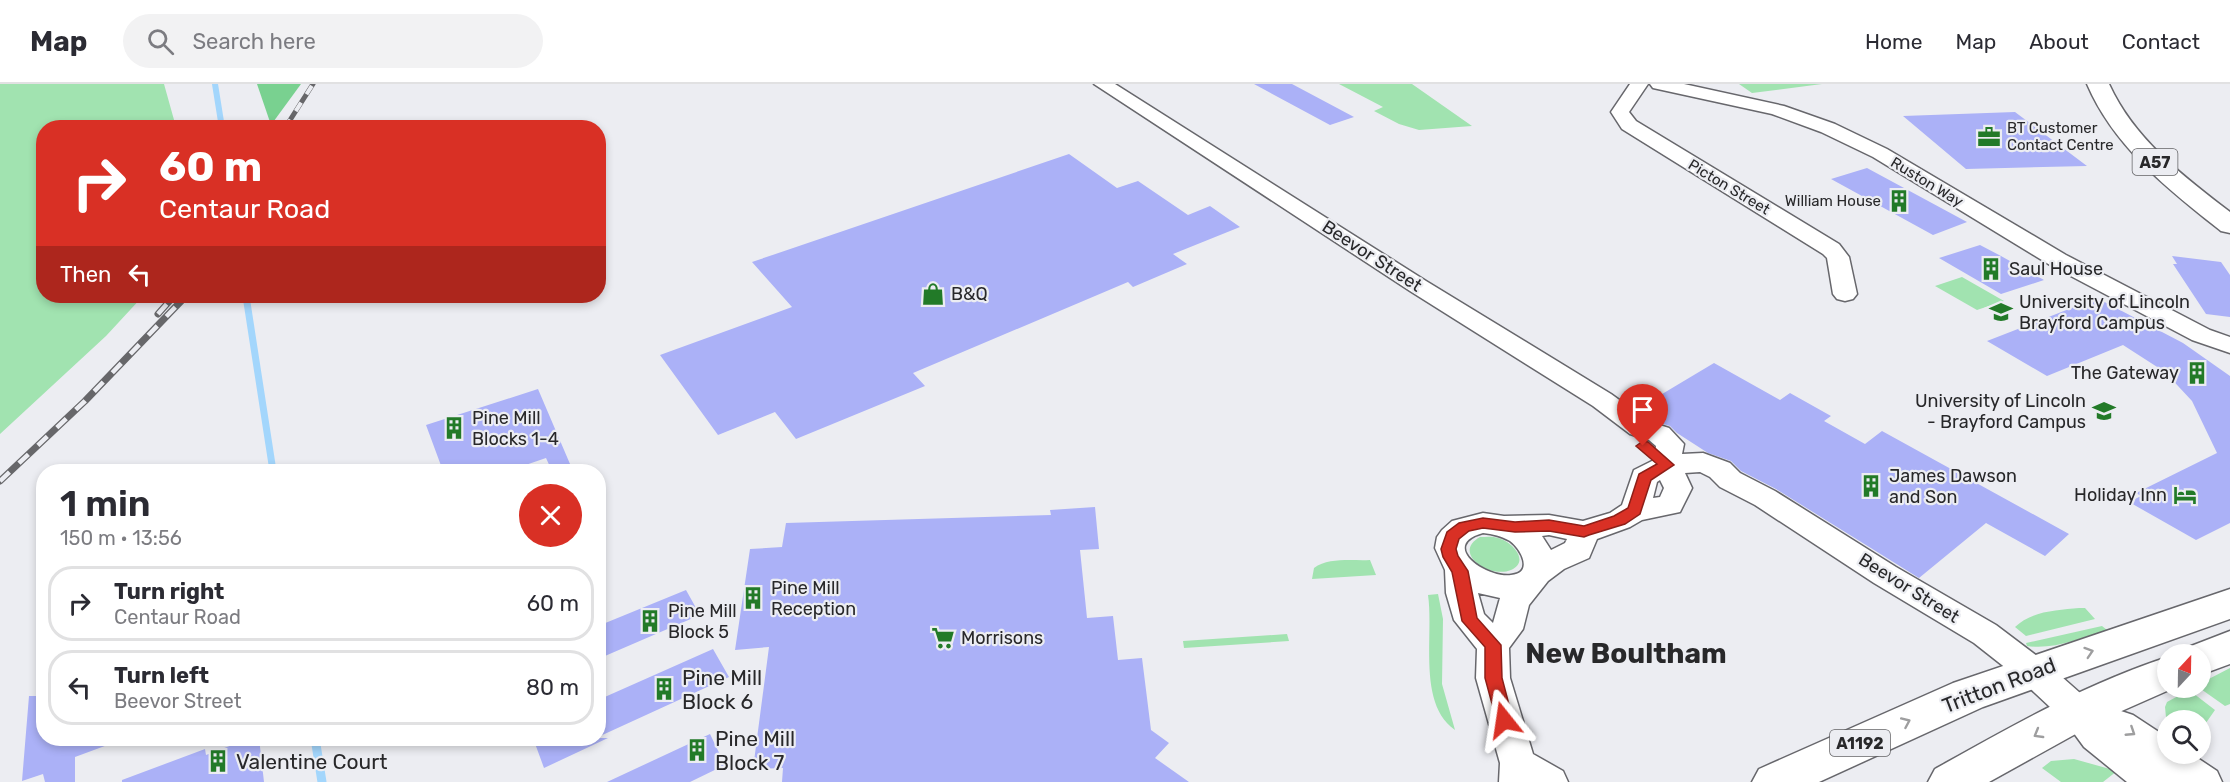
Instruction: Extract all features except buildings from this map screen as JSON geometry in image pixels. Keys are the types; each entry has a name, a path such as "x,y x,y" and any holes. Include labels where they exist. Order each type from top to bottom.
{"main road":[{"name":"A57","path":"2098,84 2119,123 2164,171 2230,225"},
{"name":"Tritton Road","path":"1774,782 1968,694 2230,604"},
{"path":"2211,655 2230,647"},
{"path":"1950,782 2077,711 2124,689 2157,677"}],"street":[{"name":"Beevor Street","path":"1103,84 1436,298 1602,400 1640,428 1637,438 1667,465 1700,479 1730,480 1765,498 1984,634 2033,671 2077,711 2096,737 2132,766 2157,782"},
{"name":"Picton Street","path":"1639,84 1620,112 1629,125 1831,249 1838,256 1845,294"},
{"name":"Ruston Way","path":"1659,84 1777,110 1828,129 1880,153 2058,260 2178,324 2230,358"},
{"name":"Ruston Way","path":"2178,324 2230,346"},
{"path":"1584,531 1578,550 1553,561 1522,586 1501,588 1478,583 1460,571 1450,557 1450,542 1458,531 1473,524 1549,525 1584,531 1620,520 1635,511 1670,505 1678,488 1667,465"},
{"path":"1504,526 1523,536 1536,549 1540,557 1534,577 1515,601 1507,629 1493,645 1493,678 1517,773 1550,782"},
{"path":"1460,571 1470,621 1493,645"},
{"name":"Beevor Street","path":"2077,711 2121,725 2204,782"}],"green space":[{"path":"0,84 164,84 174,120 36,120 36,303 137,303 106,336 0,434"},
{"path":"257,84 301,84 275,120 269,120"},
{"path":"1339,84 1412,84 1472,126 1419,130 1399,124 1374,111 1383,107"},
{"path":"1739,84 1822,84 1752,93"},
{"path":"1962,277 2004,301 1977,310 1935,286"},
{"path":"1480,537 1496,537 1508,543 1519,557 1517,566 1502,572 1484,568 1477,563 1470,550 1472,543"},
{"path":"1370,560 1376,575 1312,579 1314,568 1327,562"},
{"path":"1438,594 1443,619 1442,684 1455,730 1443,718 1431,686 1428,595"},
{"path":"2085,608 2095,619 2026,636 2015,627 2037,614"},
{"path":"2102,626 2107,630 2057,645 2037,647 2027,646 2026,643"},
{"path":"1287,634 1289,641 1184,648 1183,641"},
{"path":"2230,668 2230,704 2225,706 2211,696 2211,678"},
{"path":"2174,698 2199,698 2215,710 2211,716 2211,710 2165,710 2167,702"},
{"path":"2074,759 2117,771 2103,782 2061,782 2042,768 2051,761"}],"waterway":[{"path":"215,84 221,120"},
{"path":"247,303 272,464"},
{"path":"316,746 322,782"}],"railway":[{"path":"290,120 313,84"},
{"path":"158,314 168,303"},
{"path":"0,481 85,401 179,303"}],"place":[{"name":"BT Customer Contact Centre","path":"1989,137"},
{"name":"William House","path":"1899,201"},
{"name":"Saul House","path":"1991,269"},
{"name":"B&Q","path":"933,294"},
{"name":"University of Lincoln Brayford Campus","path":"2001,312"},
{"name":"The Gateway","path":"2197,373"},
{"name":"University of Lincoln - Brayford Campus","path":"2104,411"},
{"name":"Pine Mill Blocks 1-4","path":"454,428"},
{"name":"James Dawson and Son","path":"1871,486"},
{"name":"Holiday Inn","path":"2185,495"},
{"name":"Pine Mill Reception","path":"753,598"},
{"name":"Pine Mill Block 5","path":"650,621"},
{"name":"Morrisons","path":"943,638"},
{"name":"Pine Mill Block 6","path":"664,689"},
{"name":"Pine Mill Block 7","path":"697,750"},
{"name":"Valentine Court","path":"218,761"}],"district":[{"name":"New Boultham","path":"1626,653"}],"route":[{"path":"1504,720 1493,678 1493,645 1470,621 1462,593 1460,571 1450,557 1449,549 1453,536 1465,527 1483,523 1515,527 1549,525 1584,531 1620,520 1635,511 1644,477 1667,465 1643,446"}]}
